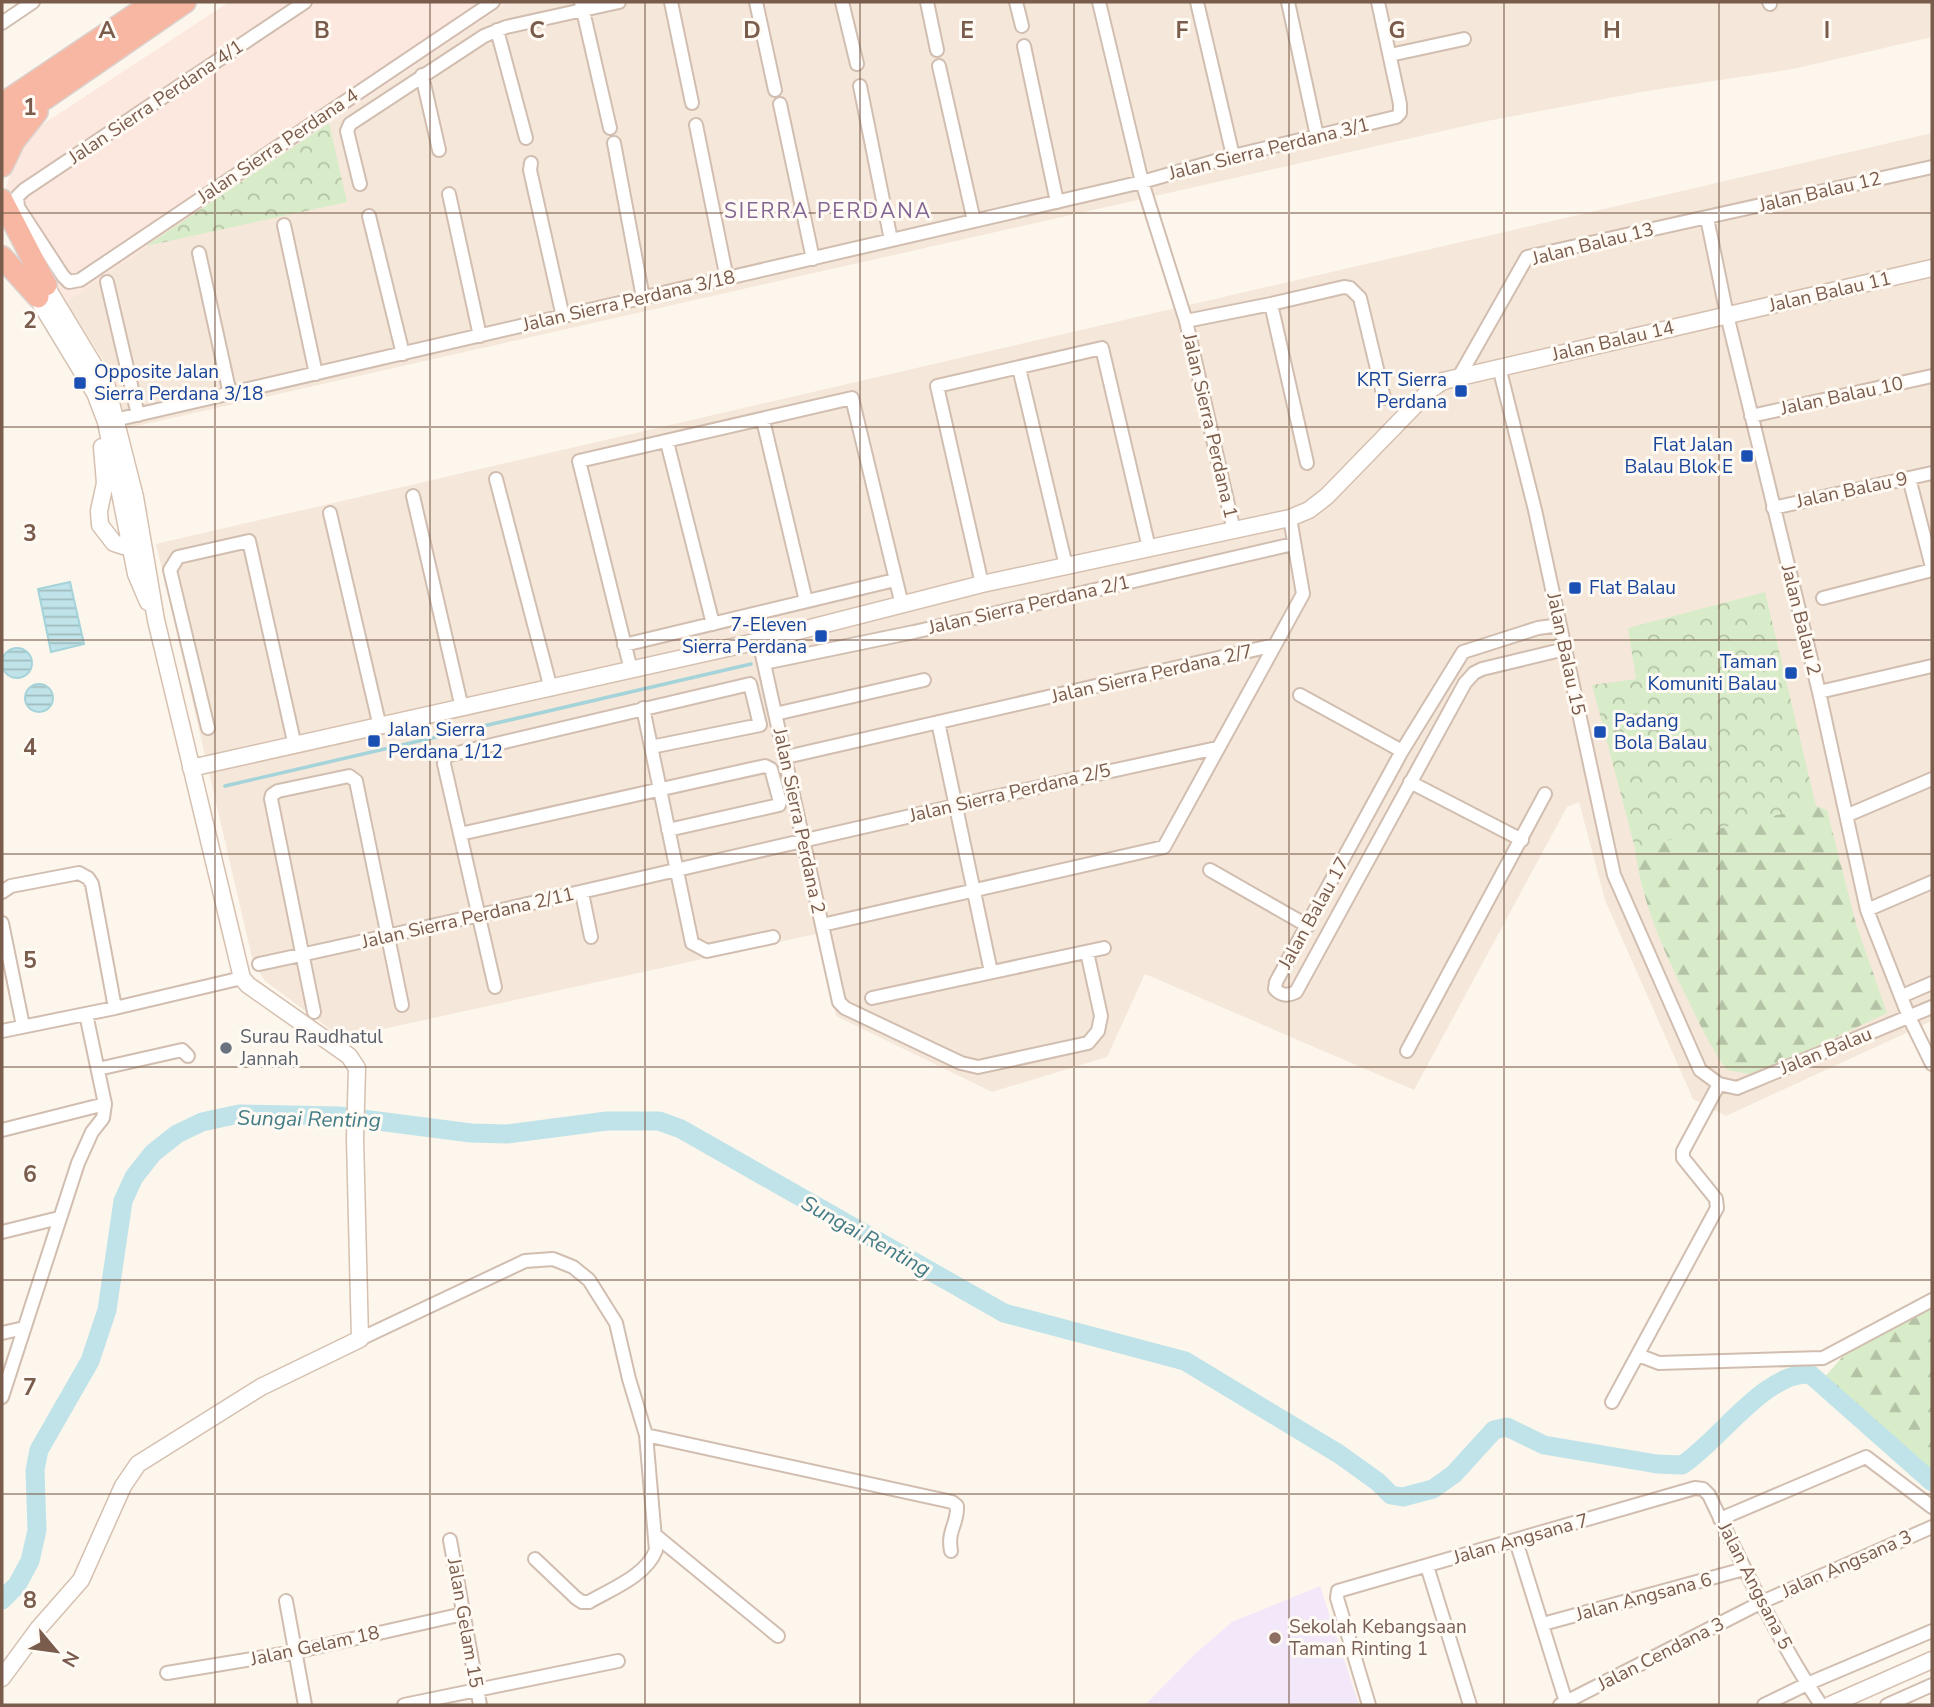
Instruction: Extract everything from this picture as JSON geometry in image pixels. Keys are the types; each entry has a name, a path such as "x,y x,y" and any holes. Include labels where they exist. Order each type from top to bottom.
{"highway":[{"path":"2,104 155,2"},
{"path":"2,128 185,2"},
{"path":"2,92 32,83"},
{"path":"2,166 26,124 58,90"},
{"path":"10,204 49,286"},
{"path":"2,257 49,286"}],"street":[{"path":"2,23 33,2"},
{"name":"Jalan Sierra Perdana 4/1","path":"10,204 24,190 305,2"},
{"name":"Jalan Sierra Perdana 4","path":"49,286 80,281 493,2"},
{"path":"360,184 347,131 350,124 422,75 497,30 581,7 620,2"},
{"path":"671,2 692,103"},
{"path":"756,2 775,90"},
{"path":"842,2 857,64"},
{"path":"927,2 937,50"},
{"path":"1016,2 1023,26"},
{"name":"Jalan Sierra Perdana 1","path":"1099,2 1142,182 1186,321 1234,531"},
{"path":"1197,2 1233,156"},
{"path":"1288,2 1317,136"},
{"path":"1378,2 1390,55 1464,40"},
{"path":"581,7 610,128"},
{"path":"497,30 527,138"},
{"path":"1024,46 1057,202"},
{"name":"Jalan Sierra Perdana 3/1","path":"1142,182 1233,156 1396,117 1400,113 1400,104 1390,55"},
{"path":"939,66 974,221"},
{"path":"422,75 439,150"},
{"path":"860,86 891,240"},
{"path":"780,104 813,258"},
{"path":"696,125 727,278"},
{"path":"614,143 643,298"},
{"path":"531,163 530,170 563,317"},
{"name":"Jalan Balau 12","path":"1707,218 1932,167"},
{"name":"Jalan Sierra Perdana 3/18","path":"111,421 1142,182"},
{"path":"449,194 480,336"},
{"path":"369,216 403,354"},
{"name":"Jalan Balau 2","path":"1707,218 1727,315 1848,816 1867,910 1909,1017 1932,1064"},
{"name":"Jalan Balau 13","path":"1460,375 1527,257 1707,218"},
{"path":"2,223 49,286 107,387 111,421 136,542 136,574 156,620 242,978 248,985 349,1056 357,1068 355,1139 360,1339"},
{"path":"284,225 316,374"},
{"path":"2,247 49,286 99,402 111,421"},
{"path":"199,253 230,394"},
{"name":"Jalan Balau 11","path":"1727,315 1932,268"},
{"path":"107,282 138,415"},
{"path":"1186,321 1344,286 1360,298 1384,398"},
{"path":"1271,304 1307,463"},
{"name":"Jalan Balau 14","path":"191,768 759,641 982,584 1290,518 1327,496 1431,389 1443,381 1727,315"},
{"path":"982,584 937,386 1102,348 1149,548"},
{"name":"Jalan Balau 15","path":"1499,367 1535,510 1614,875 1700,1070 1719,1084"},
{"path":"1019,368 1066,566"},
{"name":"Jalan Balau 10","path":"1751,416 1932,376"},
{"path":"631,670 579,461 852,398 902,605"},
{"path":"99,402 105,483 99,511 100,525 114,542 122,546 136,542"},
{"path":"763,420 806,601"},
{"path":"667,442 713,624"},
{"name":"Jalan Balau 9","path":"1773,508 1932,473"},
{"path":"1823,598 1932,569 1909,478"},
{"path":"496,479 551,689"},
{"path":"414,496 462,708"},
{"path":"330,513 380,727"},
{"name":"Jalan Sierra Perdana 2/7","path":"786,757 1275,645 1303,594 1290,518"},
{"path":"208,727 170,570 178,557 249,541 295,746"},
{"name":"Jalan Sierra Perdana 2/1","path":"764,663 914,632 1293,544"},
{"path":"624,645 895,580"},
{"name":"Jalan Balau 17","path":"1560,625 1538,628 1463,652 1402,751 1276,982 1275,989 1280,994 1287,996 1296,992 1465,683 1474,673 1494,665 1565,649"},
{"name":"Jalan Sierra Perdana 2","path":"759,641 839,1002 845,1008 949,1058 978,1067 1087,1044 1095,1036 1101,1016 1087,952"},
{"path":"822,925 1164,847 1275,645"},
{"path":"1819,692 1932,666"},
{"path":"775,714 924,680"},
{"path":"495,987 444,764 445,756 750,684 760,725 651,747"},
{"path":"1300,695 1402,751"},
{"path":"643,708 692,943 707,951 773,937"},
{"path":"938,722 991,972"},
{"name":"Jalan Sierra Perdana 2/5","path":"677,872 956,804 1217,748"},
{"path":"460,835 765,766 771,769 779,805 668,830"},
{"path":"314,1013 271,799 278,791 349,776 356,781 402,1005"},
{"path":"1848,816 1932,779"},
{"path":"1410,782 1522,840"},
{"path":"1407,1051 1545,794"},
{"path":"1210,870 1308,926"},
{"name":"Jalan Sierra Perdana 2/11","path":"259,964 677,872"},
{"path":"2,892 11,886 79,873 88,878 92,884 115,1008"},
{"path":"1867,910 1932,882"},
{"path":"582,893 591,937"},
{"path":"2,923 23,1026"},
{"path":"872,998 1104,948"},
{"path":"2,1031 242,978"},
{"path":"1902,996 1932,983"},
{"name":"Jalan Balau","path":"1719,1084 1737,1088 1932,1007"},
{"path":"2,1397 82,1153 92,1132 103,1118 105,1104 86,1014"},
{"path":"98,1069 182,1050 188,1056"},
{"path":"1612,1402 1717,1208 1716,1199 1683,1158 1684,1151 1719,1084"},
{"path":"2,1130 105,1104"},
{"path":"72,1112 84,1119 92,1132"},
{"path":"2,1232 60,1218"},
{"path":"2,1678 38,1629 80,1580 123,1486 138,1464 261,1387 525,1261 553,1259 573,1266 589,1280 616,1323 646,1435 656,1550 653,1559 642,1571 589,1602 576,1598 535,1559"},
{"path":"1638,1354 1659,1363 1823,1358 1932,1300"},
{"path":"2,1333 24,1328"},
{"path":"646,1435 952,1502 957,1506 957,1512 948,1537 951,1551"},
{"path":"1720,1519 1866,1457 1932,1507"},
{"name":"Jalan Angsana 7","path":"1369,1705 1337,1598 1338,1591 1695,1488 1703,1489"},
{"name":"Jalan Angsana 5","path":"1703,1489 1709,1495 1762,1602 1821,1705"},
{"name":"Jalan Angsana 3","path":"1762,1602 1932,1527"},
{"path":"655,1535 778,1636"},
{"name":"Jalan Gelam 15","path":"450,1540 480,1705"},
{"path":"1516,1541 1544,1624 1563,1704"},
{"path":"1427,1566 1470,1705"},
{"name":"Jalan Angsana 6","path":"1544,1624 1744,1569"},
{"path":"286,1601 305,1705"},
{"name":"Jalan Cendana 3","path":"1563,1704 1762,1602"},
{"name":"Jalan Gelam 18","path":"167,1672 295,1653 463,1614"},
{"path":"1764,1705 1807,1684 1932,1632"},
{"path":"1830,1705 1932,1660"},
{"path":"404,1705 618,1661"},
{"path":"1887,1705 1932,1685"}],"shaded area":[{"path":"229,2 509,2 66,302 3,199 10,174 28,134"},
{"path":"509,2 1932,2 1932,37 1793,69 1647,91 1487,121 128,428 114,377 66,302"},
{"path":"1932,133 1932,1021 1726,1116 1693,1099 1605,900 1579,802 1567,807 1414,1090 1145,974 1107,1057 992,1092 836,1016 816,934 342,1038 265,981 253,962 156,544"},
{"name":"Sekolah Kebangsaan Taman Rinting 1","path":"1320,1586 1359,1705 1145,1705 1196,1653 1232,1622"}],"green space":[{"path":"329,123 347,202 146,246"},
{"path":"1765,592 1816,806 1635,848 1592,685 1636,679 1628,628"},
{"path":"1816,806 1827,810 1856,924 1887,1013 1770,1068 1749,1074 1727,1070 1701,1027 1662,945 1642,887 1635,848"},
{"path":"1932,1306 1932,1493 1814,1389 1844,1355"}],"water":[{"path":"70,582 84,644 51,652 38,589"},
{"path":"17,648 28,652 32,663 28,674 17,678 6,674 2,663 6,652"},
{"path":"39,684 49,688 53,698 49,708 39,712 29,708 25,698 29,688"}],"waterway":[{"path":"225,786 751,664"},
{"name":"Sungai Renting","path":"2,1600 17,1585 30,1561 37,1530 35,1470 39,1450 90,1361 107,1310 123,1201 134,1177 153,1153 177,1134 202,1122 239,1114 339,1116 471,1133 507,1134 607,1121 659,1121 681,1129 1004,1313 1185,1361 1339,1454 1378,1482 1391,1495 1403,1497 1433,1489 1454,1474 1494,1430 1507,1427 1544,1445 1657,1464 1682,1465 1760,1395 1793,1376 1810,1374 1932,1482"}],"place":[{"name":"Opposite Jalan Sierra Perdana 3/18","path":"80,383"},
{"name":"KRT Sierra Perdana","path":"1461,391"},
{"name":"Flat Jalan Balau Blok E","path":"1747,456"},
{"name":"Flat Balau","path":"1575,588"},
{"name":"7-Eleven Sierra Perdana","path":"821,636"},
{"name":"Taman Komuniti Balau","path":"1791,673"},
{"name":"Padang Bola Balau","path":"1600,732"},
{"name":"Jalan Sierra Perdana 1/12","path":"374,741"},
{"name":"Surau Raudhatul Jannah","path":"226,1048"},
{"name":"Sekolah Kebangsaan Taman Rinting 1","path":"1275,1638"}],"district":[{"name":"SIERRA PERDANA","path":"828,211"}]}
